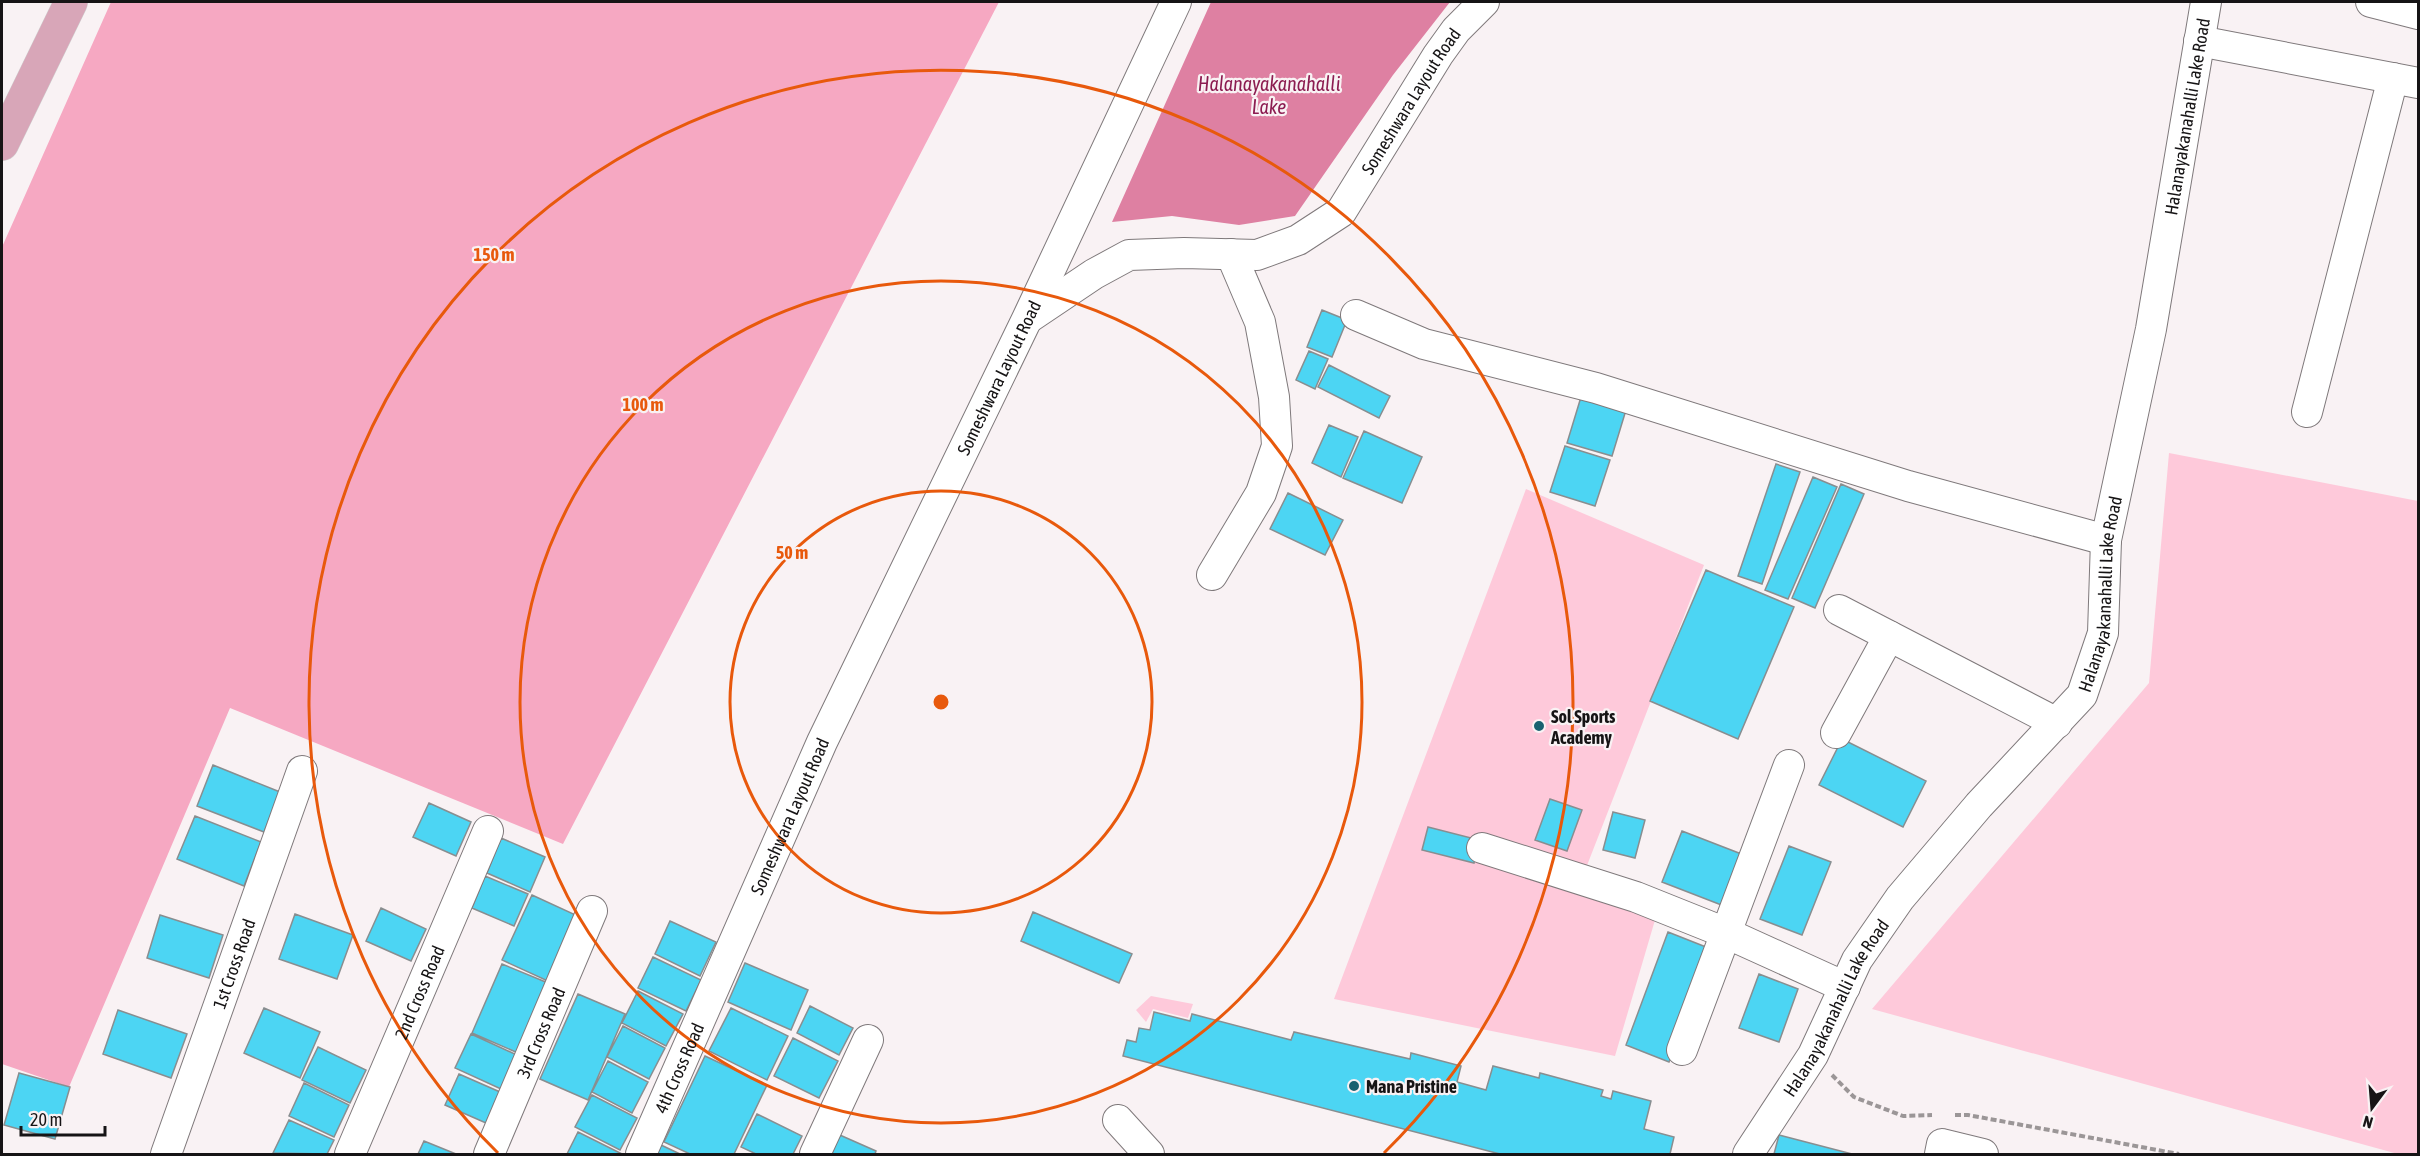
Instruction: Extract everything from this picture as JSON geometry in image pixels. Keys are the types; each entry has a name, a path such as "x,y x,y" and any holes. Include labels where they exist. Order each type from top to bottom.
{"main road":[{"path":"2,144 71,2"}],"street":[{"path":"1028,319 1176,2"},
{"name":"Someshwara Layout Road","path":"718,979 822,742 1028,319 1094,274 1129,255 1257,255 1298,240 1341,212 1438,55 1456,30 1484,2"},
{"name":"Halanayakanahalli Lake Road","path":"1748,1155 1793,1082 1813,1055 1857,960 1900,898 1979,806 2082,696 2103,633 2106,540 2151,329 2206,2"},
{"path":"2371,2 2418,14"},
{"path":"2199,41 2406,81 2307,412"},
{"path":"1212,575 1261,493 1277,447 1274,397 1260,322 1231,254"},
{"path":"1356,315 1424,344 1596,388 1908,486 2106,540"},
{"path":"1839,610 2057,723"},
{"path":"1836,733 1889,636"},
{"path":"1682,1050 1789,765"},
{"name":"1st Cross Road","path":"166,1155 302,771"},
{"name":"2nd Cross Road","path":"350,1155 488,831"},
{"path":"1482,848 1636,897 1726,933 1845,987"},
{"name":"3rd Cross Road","path":"489,1155 592,911"},
{"name":"4th Cross Road","path":"641,1155 718,979"},
{"path":"815,1155 868,1040"},
{"path":"1118,1120 1149,1155"},
{"path":"1940,1155 1942,1144 1983,1155"}],"path":[{"path":"1813,1055 1854,1097 1903,1116 1935,1115"},
{"path":"1946,1115 1968,1115 2179,1155"}],"shaded area":[{"path":"111,2 999,2 563,844 230,708 69,1087 2,1064 2,247"},
{"path":"2169,453 2418,501 2418,1154 2398,1154 1872,1009 2149,683"},
{"name":"Sol Sports Academy","path":"1526,489 1704,565 1579,886 1655,920 1615,1056 1334,999"},
{"path":"1151,996 1193,1004 1188,1018 1153,1009 1146,1022 1136,1010"}],"water":[{"name":"Halanayakanahalli Lake","path":"1211,2 1450,2 1393,75 1295,216 1239,225 1172,216 1112,222"}],"building":[{"path":"1322,310 1347,320 1332,357 1307,347"},
{"path":"1309,351 1328,359 1315,389 1296,380"},
{"path":"1329,365 1390,396 1379,418 1318,387"},
{"path":"1581,397 1626,410 1612,456 1567,443"},
{"path":"1329,425 1358,437 1341,477 1312,463"},
{"path":"1364,431 1422,457 1402,503 1343,478"},
{"path":"1565,446 1610,460 1595,506 1550,492"},
{"path":"1776,464 1800,472 1762,584 1738,576"},
{"path":"1813,477 1837,487 1788,599 1765,590"},
{"path":"1841,484 1864,494 1815,608 1792,598"},
{"path":"1288,493 1343,520 1325,555 1270,529"},
{"path":"1706,570 1794,607 1738,739 1650,701"},
{"path":"1842,739 1926,781 1903,827 1819,785"},
{"path":"213,765 280,792 264,832 197,806"},
{"path":"1550,799 1582,810 1567,851 1535,840"},
{"path":"429,803 471,822 456,856 413,837"},
{"path":"1613,812 1645,820 1635,858 1603,850"},
{"path":"195,816 261,842 244,886 177,859"},
{"path":"1428,827 1479,840 1474,863 1422,850"},
{"path":"1682,831 1744,855 1724,906 1662,882"},
{"path":"501,838 545,857 530,892 487,873"},
{"path":"1789,846 1831,862 1802,935 1760,919"},
{"path":"485,876 528,894 514,926 472,908"},
{"path":"532,895 580,917 550,982 502,960"},
{"path":"381,908 426,929 411,961 366,941"},
{"path":"1033,912 1132,954 1119,983 1021,941"},
{"path":"295,914 353,935 337,979 279,959"},
{"path":"160,915 223,935 209,978 147,958"},
{"path":"670,921 716,942 700,976 655,954"},
{"path":"1668,932 1711,949 1669,1062 1626,1045"},
{"path":"653,957 701,980 686,1011 638,988"},
{"path":"745,963 808,990 791,1030 728,1002"},
{"path":"502,964 548,983 518,1053 472,1033"},
{"path":"1759,974 1798,989 1779,1042 1739,1028"},
{"path":"638,991 683,1014 666,1046 622,1023"},
{"path":"578,994 625,1014 588,1100 540,1079"},
{"path":"810,1006 853,1028 839,1055 797,1033"},
{"path":"264,1008 320,1032 300,1078 244,1053"},
{"path":"731,1008 788,1036 767,1080 709,1051"},
{"path":"118,1010 187,1034 171,1078 103,1054"},
{"name":"Mana Pristine","path":"1154,1012 1190,1021 1192,1014 1291,1040 1294,1032 1410,1059 1411,1053 1461,1066 1457,1082 1486,1090 1493,1066 1539,1078 1540,1073 1603,1090 1601,1096 1611,1099 1613,1091 1651,1101 1644,1129 1674,1137 1670,1154 1500,1154 1123,1056 1127,1040 1136,1042 1139,1028 1150,1030"},
{"path":"623,1026 665,1048 649,1079 607,1057"},
{"path":"471,1034 517,1055 501,1089 455,1068"},
{"path":"793,1038 838,1061 819,1098 774,1076"},
{"path":"318,1047 366,1070 350,1103 302,1080"},
{"path":"705,1056 767,1085 734,1154 690,1154 664,1142"},
{"path":"608,1061 648,1082 632,1113 592,1092"},
{"path":"19,1073 70,1087 55,1139 4,1125"},
{"path":"459,1074 500,1092 486,1123 445,1105"},
{"path":"304,1083 349,1105 334,1137 289,1116"},
{"path":"592,1095 637,1118 620,1150 575,1127"},
{"path":"757,1114 802,1136 793,1154 756,1154 741,1147"},
{"path":"289,1120 334,1140 327,1154 273,1153"},
{"path":"578,1132 622,1154 567,1154"},
{"path":"833,1132 876,1151 875,1154 823,1154"},
{"path":"1779,1135 1852,1154 1774,1154"},
{"path":"424,1141 456,1154 418,1154"},
{"path":"661,1145 680,1154 656,1154"}],"place":[{"name":"Sol Sports Academy","path":"1539,726"},
{"name":"Mana Pristine","path":"1354,1086"}]}
